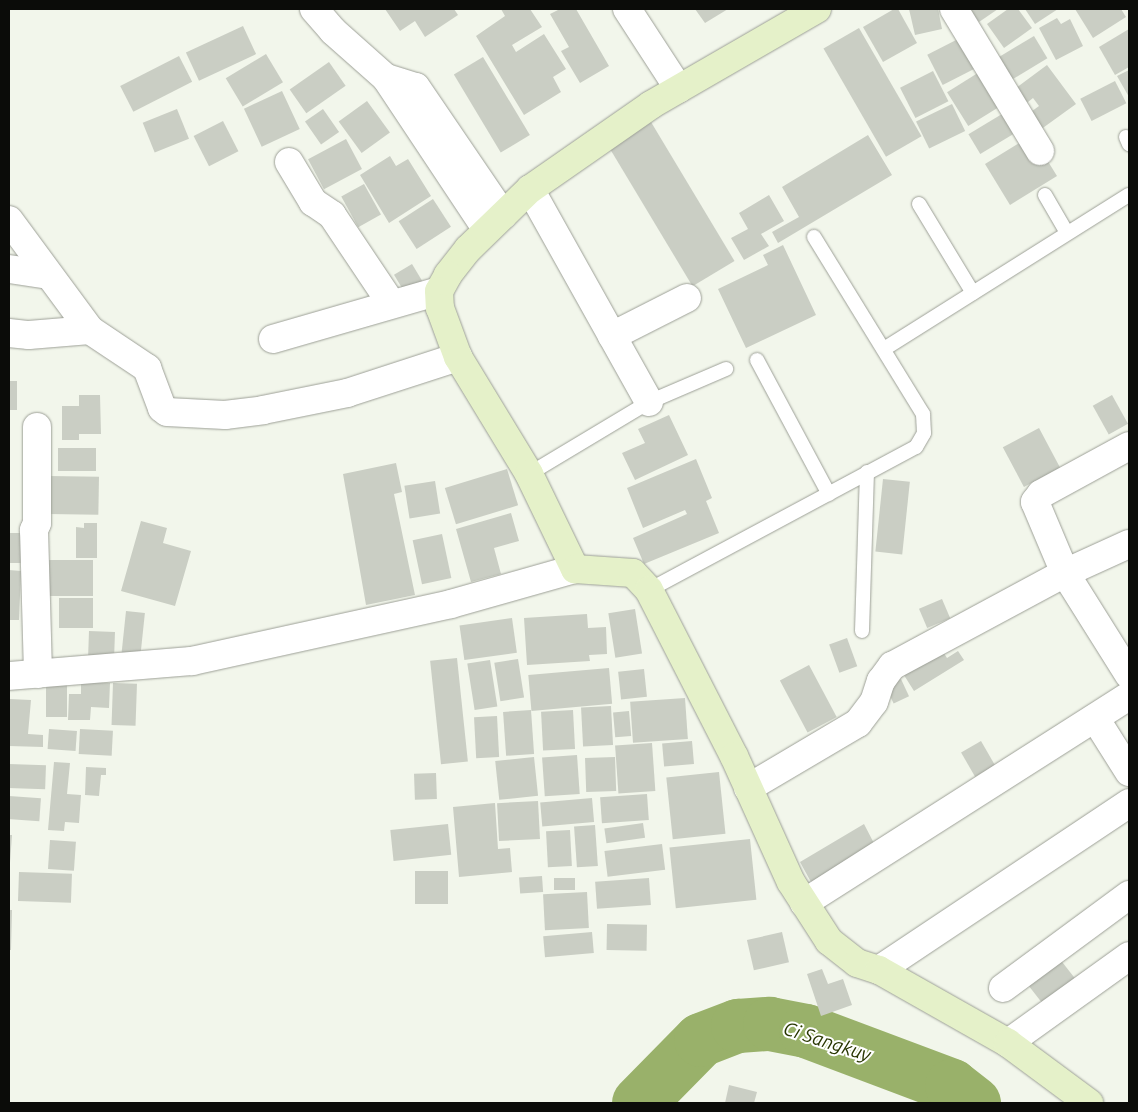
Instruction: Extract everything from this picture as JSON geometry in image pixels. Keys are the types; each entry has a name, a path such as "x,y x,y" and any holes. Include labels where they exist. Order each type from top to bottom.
{"street":[{"path":"314,9 333,31 386,78 495,223"},
{"path":"627,9 679,89"},
{"path":"273,339 439,290 468,249 530,189 679,89 817,9"},
{"path":"954,9 1040,151"},
{"path":"289,162 313,202 332,215 391,303"},
{"path":"530,189 649,402"},
{"path":"9,220 90,330 141,362 150,376 162,408 177,414 225,415 292,405 347,393 458,357"},
{"path":"9,269 49,275"},
{"path":"439,290 445,324 458,357 529,474 574,569"},
{"path":"612,336 686,298"},
{"path":"9,333 29,336 90,330"},
{"path":"37,428 37,523 34,530 38,674"},
{"path":"1129,446 1041,494 1035,502 1065,573 1129,675"},
{"path":"748,788 858,723 874,702 880,681 892,666 1065,573 1129,544"},
{"path":"9,676 192,661 452,604 574,569 632,573 650,590 804,903 829,941 857,963 879,970 1008,1042 1090,1103"},
{"path":"804,903 1129,696"},
{"path":"1095,718 1129,772"},
{"path":"879,970 1129,803"},
{"path":"1003,988 1129,896"},
{"path":"1008,1042 1129,956"}],"lane":[{"path":"1045,195 1067,233"},
{"path":"884,349 1129,195"},
{"path":"919,204 973,294"},
{"path":"650,590 916,447 924,433 923,414 814,237"},
{"path":"757,360 829,494"},
{"path":"529,474 649,402 726,369"},
{"path":"862,631 868,472"}],"building":[{"path":"385,9 454,9 458,15 425,37 415,21 400,31"},
{"path":"501,9 530,9 542,27 512,45 516,52 544,34 566,69 553,77 561,92 524,115 476,36 505,16"},
{"path":"560,9 576,9 609,66 580,83 561,51 569,47 550,14"},
{"path":"695,9 728,9 705,23"},
{"path":"894,9 898,9 917,43 883,62 863,27"},
{"path":"909,9 938,9 942,29 915,35"},
{"path":"969,9 998,9 979,22"},
{"path":"1008,9 1018,9 1032,28 1004,48 987,24"},
{"path":"1025,9 1058,9 1035,24"},
{"path":"1075,9 1121,9 1126,17 1093,38"},
{"path":"1057,18 1061,24 1070,19 1083,46 1056,60 1039,28"},
{"path":"243,26 256,54 199,81 186,53"},
{"path":"859,28 922,136 886,157 823,48"},
{"path":"1129,29 1129,67 1115,75 1099,47"},
{"path":"1034,36 1047,58 1005,84 992,61"},
{"path":"962,37 977,67 943,85 927,55"},
{"path":"266,54 283,82 243,106 226,78"},
{"path":"179,56 192,82 133,112 120,86"},
{"path":"483,57 530,135 501,153 454,75"},
{"path":"329,62 346,86 306,113 290,90"},
{"path":"1047,65 1076,104 1040,130 1028,114 1039,106 1033,98 1023,106 1012,91"},
{"path":"1129,70 1129,97 1117,76"},
{"path":"933,71 948,101 915,118 900,88"},
{"path":"981,71 1002,105 968,126 947,92"},
{"path":"1115,81 1126,103 1092,121 1080,99"},
{"path":"282,91 300,129 262,147 244,109"},
{"path":"367,101 390,133 362,153 339,122"},
{"path":"952,104 965,131 929,148 916,122"},
{"path":"177,109 189,139 155,153 143,123"},
{"path":"323,109 339,132 321,145 305,122"},
{"path":"1007,111 1019,131 980,154 968,134"},
{"path":"648,117 735,261 693,286 606,142"},
{"path":"223,121 238,151 209,166 194,136"},
{"path":"868,135 892,175 778,243 772,232 799,217 782,187"},
{"path":"346,139 362,169 324,189 308,159"},
{"path":"1021,142 1044,155 1057,176 1010,205 985,164"},
{"path":"390,156 396,166 408,159 431,196 389,223 360,175"},
{"path":"364,184 381,215 358,227 341,197"},
{"path":"769,195 784,221 761,234 769,246 744,260 731,238 748,229 739,213"},
{"path":"433,199 451,227 417,249 399,221"},
{"path":"783,245 816,315 746,348 718,289 768,265 763,255"},
{"path":"412,264 425,286 407,297 394,275"},
{"path":"9,381 17,381 17,410 9,410"},
{"path":"79,395 100,395 101,434 79,434 79,440 62,440 62,406 79,406"},
{"path":"1112,395 1128,424 1109,435 1093,406"},
{"path":"669,415 688,455 635,480 622,453 645,443 638,429"},
{"path":"1039,428 1060,468 1024,487 1003,447"},
{"path":"58,448 96,448 96,471 58,471"},
{"path":"696,459 712,498 706,501 719,533 644,564 633,538 687,514 685,510 643,528 627,488"},
{"path":"396,463 402,492 394,494 415,595 366,605 343,474"},
{"path":"507,469 518,505 456,524 445,488"},
{"path":"49,476 99,477 98,515 48,514"},
{"path":"883,479 910,482 902,554 875,552"},
{"path":"435,481 440,514 410,518 404,486"},
{"path":"511,513 519,541 494,548 501,574 471,582 456,529"},
{"path":"141,521 167,528 163,543 191,551 175,606 121,591"},
{"path":"84,523 97,523 97,558 76,558 76,527 84,528"},
{"path":"9,533 21,533 21,563 9,563"},
{"path":"442,534 451,578 422,584 413,540"},
{"path":"48,560 93,560 93,596 48,596"},
{"path":"9,570 21,571 19,620 9,620"},
{"path":"59,598 93,598 93,628 59,628"},
{"path":"942,599 950,618 927,628 919,609"},
{"path":"635,609 642,653 615,658 608,613"},
{"path":"126,611 145,613 140,657 121,655"},
{"path":"587,614 588,628 606,627 607,654 589,655 590,661 527,665 524,618"},
{"path":"512,618 517,653 464,660 460,625"},
{"path":"89,631 115,632 114,656 88,655"},
{"path":"847,638 857,666 839,673 829,644"},
{"path":"940,647 947,658 958,651 964,660 914,691 902,672"},
{"path":"457,658 468,761 441,764 430,661"},
{"path":"518,659 524,698 500,701 494,663"},
{"path":"490,660 497,706 475,710 467,664"},
{"path":"809,665 837,717 808,733 780,680"},
{"path":"609,668 612,704 531,711 528,675"},
{"path":"644,669 647,697 621,700 618,672"},
{"path":"901,679 909,696 894,703 886,686"},
{"path":"81,682 110,683 109,708 91,707 90,720 68,720 69,694 81,694"},
{"path":"46,683 67,683 67,717 46,717"},
{"path":"113,683 137,684 136,726 112,725"},
{"path":"685,698 688,739 633,743 630,702"},
{"path":"9,699 31,700 28,734 43,735 43,747 9,746"},
{"path":"611,706 613,745 583,747 581,708"},
{"path":"531,710 534,754 506,756 503,712"},
{"path":"573,710 575,749 543,751 541,712"},
{"path":"629,711 631,736 615,737 613,712"},
{"path":"497,716 499,757 476,758 474,717"},
{"path":"49,729 77,731 76,751 48,749"},
{"path":"80,729 113,731 112,756 79,754"},
{"path":"692,741 694,764 664,767 662,744"},
{"path":"981,741 995,765 975,777 961,752"},
{"path":"652,743 655,791 618,793 615,746"},
{"path":"577,755 580,794 545,796 542,757"},
{"path":"534,757 538,796 499,800 495,761"},
{"path":"615,757 616,791 586,792 585,758"},
{"path":"54,762 70,763 67,794 81,795 79,823 65,822 64,831 48,830"},
{"path":"9,764 46,765 45,789 9,788"},
{"path":"86,767 106,768 106,775 101,775 99,796 85,795"},
{"path":"719,772 725,834 673,839 666,778"},
{"path":"436,773 437,799 415,800 414,774"},
{"path":"647,794 649,820 602,823 600,797"},
{"path":"9,796 41,798 39,821 9,819"},
{"path":"592,798 594,822 542,826 540,803"},
{"path":"538,801 540,839 499,841 497,803"},
{"path":"495,803 498,849 510,848 512,872 459,877 453,807"},
{"path":"643,823 645,838 606,843 604,828"},
{"path":"448,824 451,855 394,861 390,830"},
{"path":"864,824 878,851 857,854 811,882 800,862"},
{"path":"595,825 598,866 577,867 574,826"},
{"path":"570,830 572,866 548,867 546,831"},
{"path":"9,835 12,835 10,863 9,863"},
{"path":"750,839 756,900 676,908 669,847"},
{"path":"50,840 76,842 74,871 48,869"},
{"path":"662,844 665,870 608,877 604,851"},
{"path":"415,871 448,871 448,904 415,904"},
{"path":"19,872 72,874 71,903 18,901"},
{"path":"542,876 543,892 520,894 519,878"},
{"path":"554,878 575,878 575,890 554,890"},
{"path":"649,878 651,905 597,909 595,882"},
{"path":"587,892 589,928 545,930 543,894"},
{"path":"9,910 12,910 11,950 9,950"},
{"path":"607,924 647,925 647,951 607,950"},
{"path":"592,932 594,953 545,957 543,936"},
{"path":"782,932 789,962 754,970 747,940"},
{"path":"1059,958 1076,980 1044,1005 1027,983"},
{"path":"822,969 828,984 843,979 852,1005 821,1016 807,974"},
{"path":"729,1085 757,1092 754,1103 725,1103"}],"waterway":[{"name":"Ci Sangkuy","path":"639,1103 701,1040 738,1026 770,1024 806,1031 952,1086 974,1103"}]}
